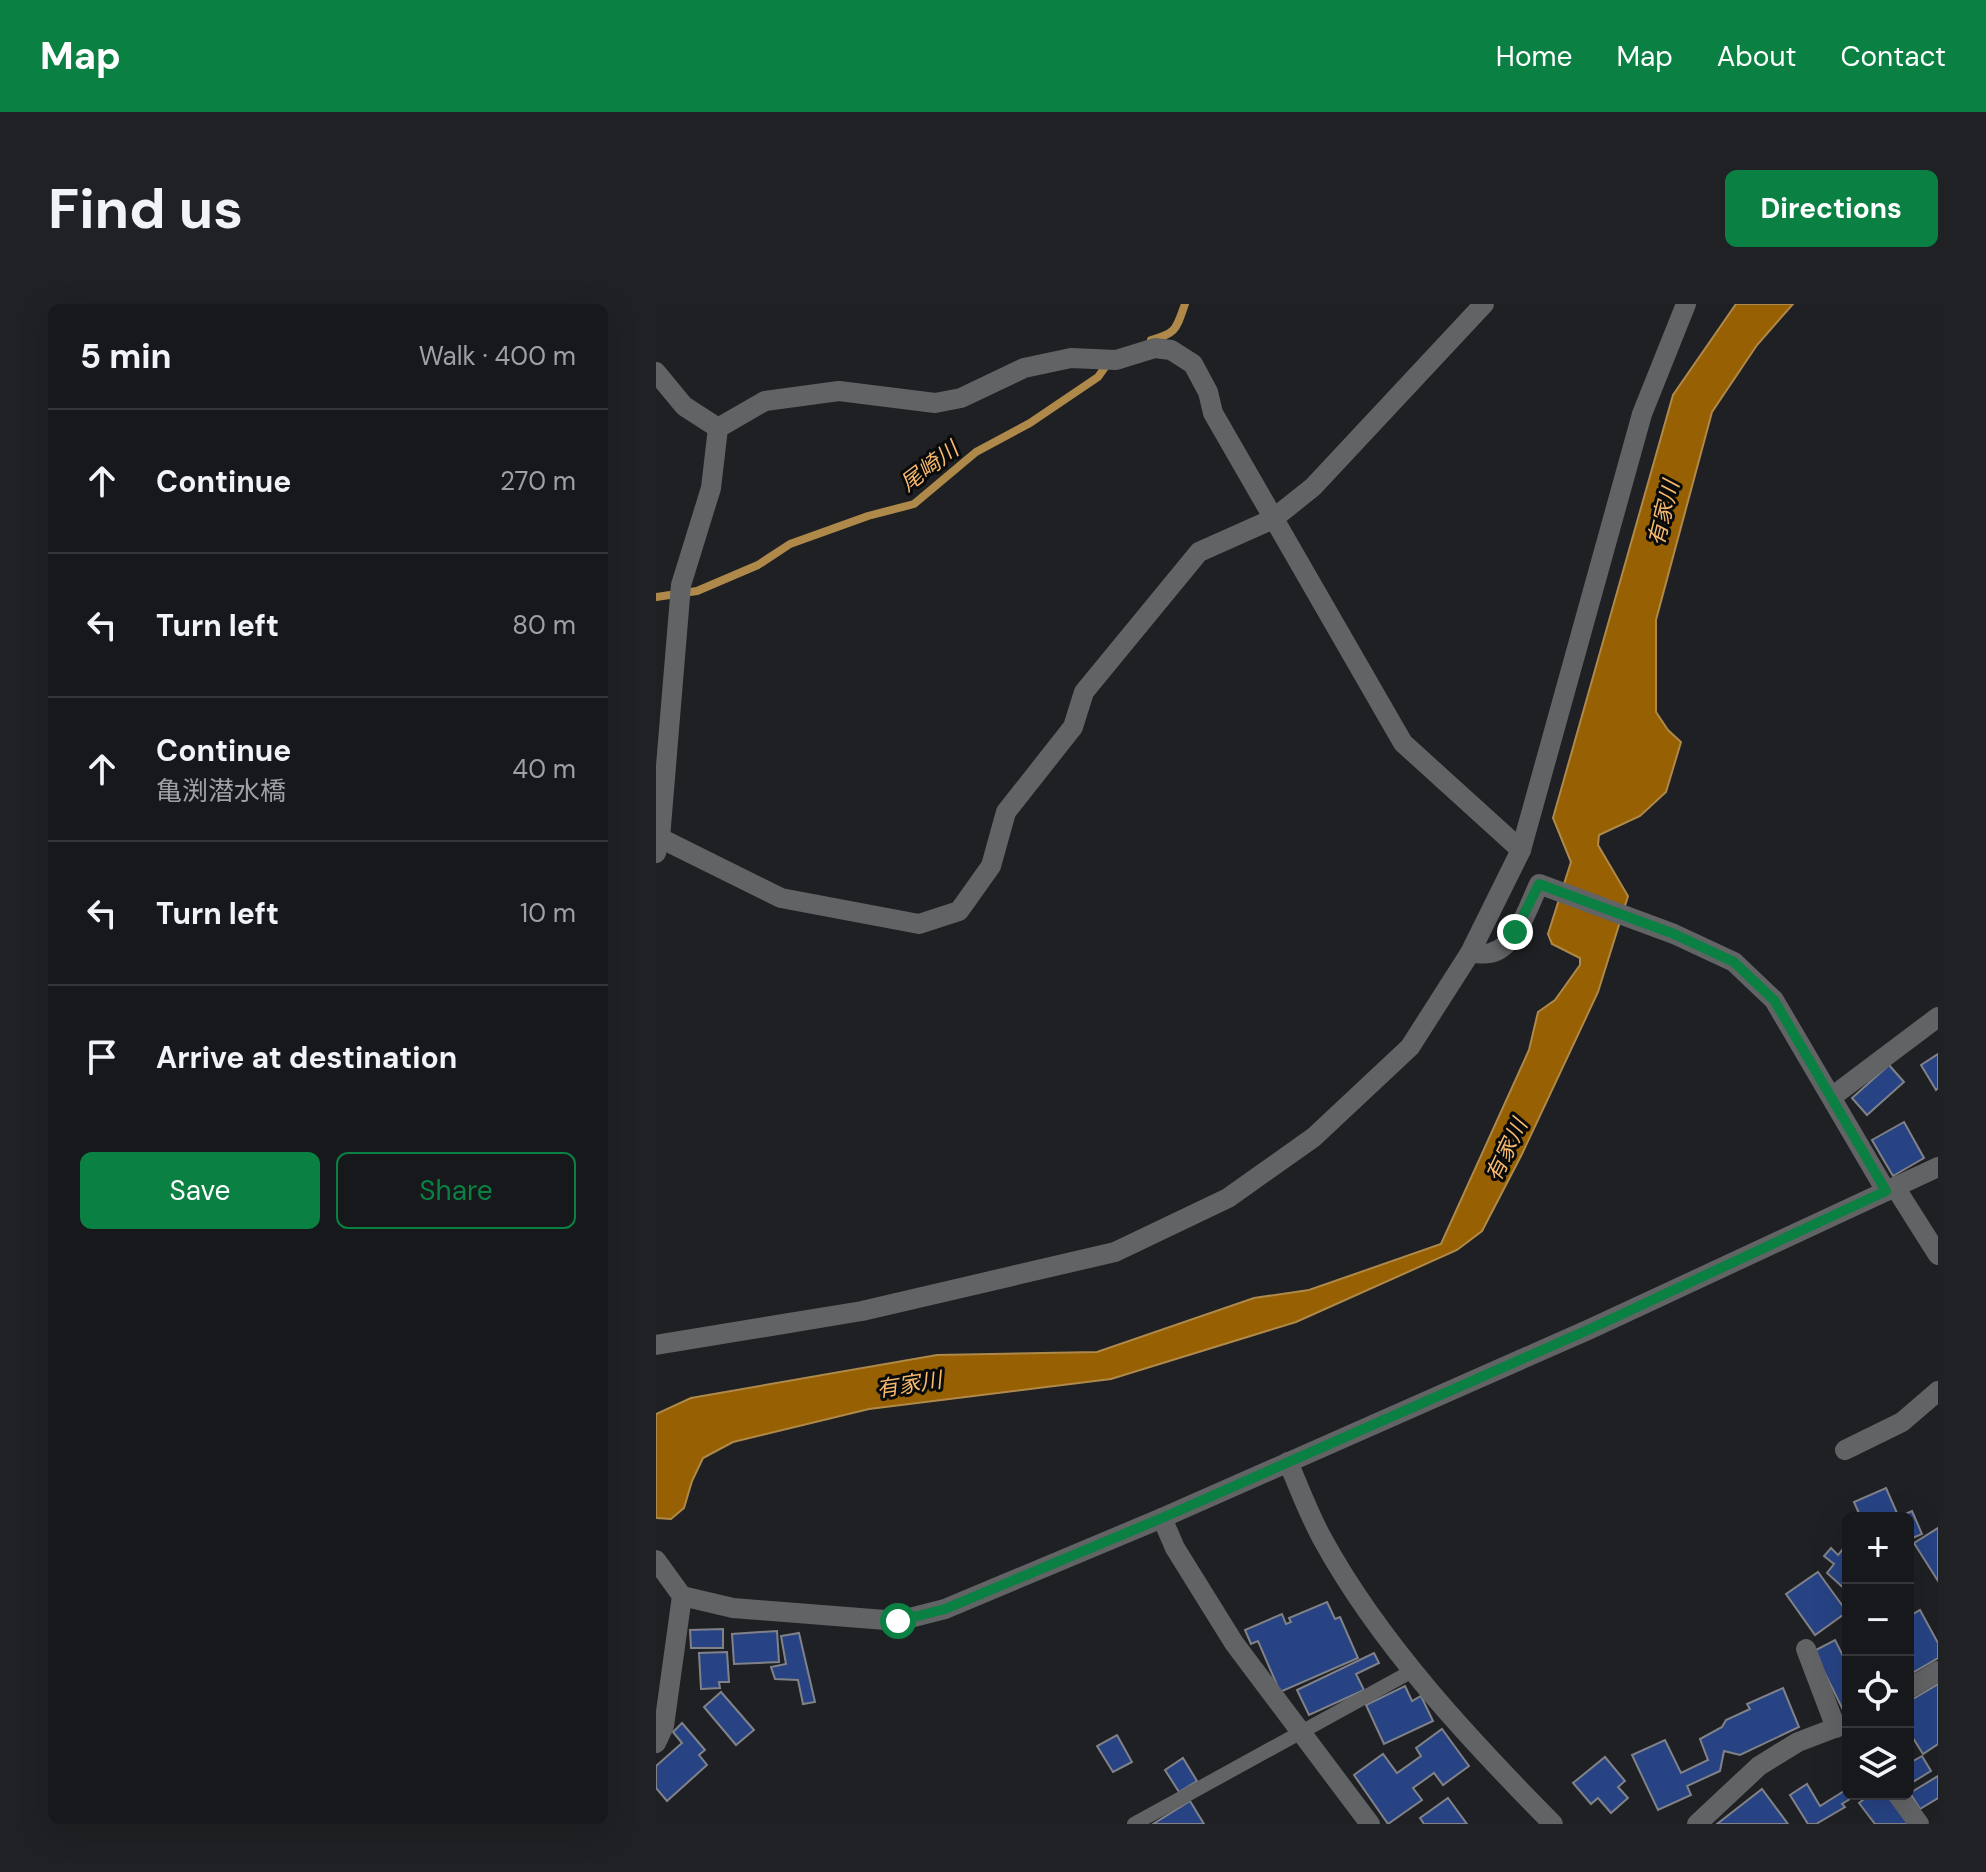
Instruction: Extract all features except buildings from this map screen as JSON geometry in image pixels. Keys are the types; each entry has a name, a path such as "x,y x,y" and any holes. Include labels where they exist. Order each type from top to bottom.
{"street":[{"path":"718,428 711,488 680,595 658,846 781,898 919,924 959,911 991,866 1006,812 1073,727 1084,692 1199,552 1273,519 1313,487 1484,304"},
{"path":"656,1345 862,1311 1115,1252 1228,1198 1314,1137 1410,1047 1470,953 1521,850 1642,414 1686,304"},
{"path":"718,428 765,401 839,391 935,403 961,398 1024,368 1071,358 1108,359 1155,348 1171,350 1193,364 1208,392 1213,413 1403,743 1521,850"},
{"path":"656,372 684,406 718,428"},
{"path":"1470,953 1492,953 1504,947 1539,884 1674,934 1734,962 1774,1000 1890,1189 1938,1255"},
{"path":"1833,1096 1938,1017"},
{"path":"656,1560 682,1596 733,1608 898,1621 945,1609 1162,1518 1590,1329 1938,1167"},
{"path":"1845,1450 1902,1422 1938,1391"},
{"path":"1288,1462 1323,1539 1375,1620 1477,1747 1553,1824"},
{"path":"1162,1518 1175,1548 1234,1643 1370,1824"},
{"path":"656,1743 664,1726 682,1596"},
{"path":"1806,1649 1842,1723"},
{"path":"1914,1685 1938,1671"},
{"path":"1697,1824 1759,1766 1798,1742 1842,1728"},
{"path":"1901,1800 1919,1824"}],"lane":[{"path":"1134,1824 1414,1670"}],"water":[{"name":"有家川","path":"1736,304 1793,304 1757,345 1712,412 1656,620 1656,712 1681,742 1666,792 1640,816 1599,835 1598,845 1628,896 1598,992 1482,1231 1457,1250 1296,1322 1111,1379 869,1409 733,1442 703,1458 684,1508 671,1519 656,1518 656,1414 691,1398 937,1355 1097,1352 1254,1298 1309,1290 1441,1244 1529,1050 1538,1012 1555,1000 1580,965 1580,958 1552,944 1548,934 1571,862 1553,818 1673,395"}],"waterway":[{"name":"尾崎川","path":"1151,340 1174,329 1185,304"},
{"name":"尾崎川","path":"656,597 697,591 758,565 790,544 868,516 914,504 976,452 1030,423 1098,377 1108,363"}],"route":[{"path":"898,1621 945,1609 1162,1518 1590,1329 1886,1191 1774,1000 1734,962 1674,934 1539,884 1515,932"}]}
